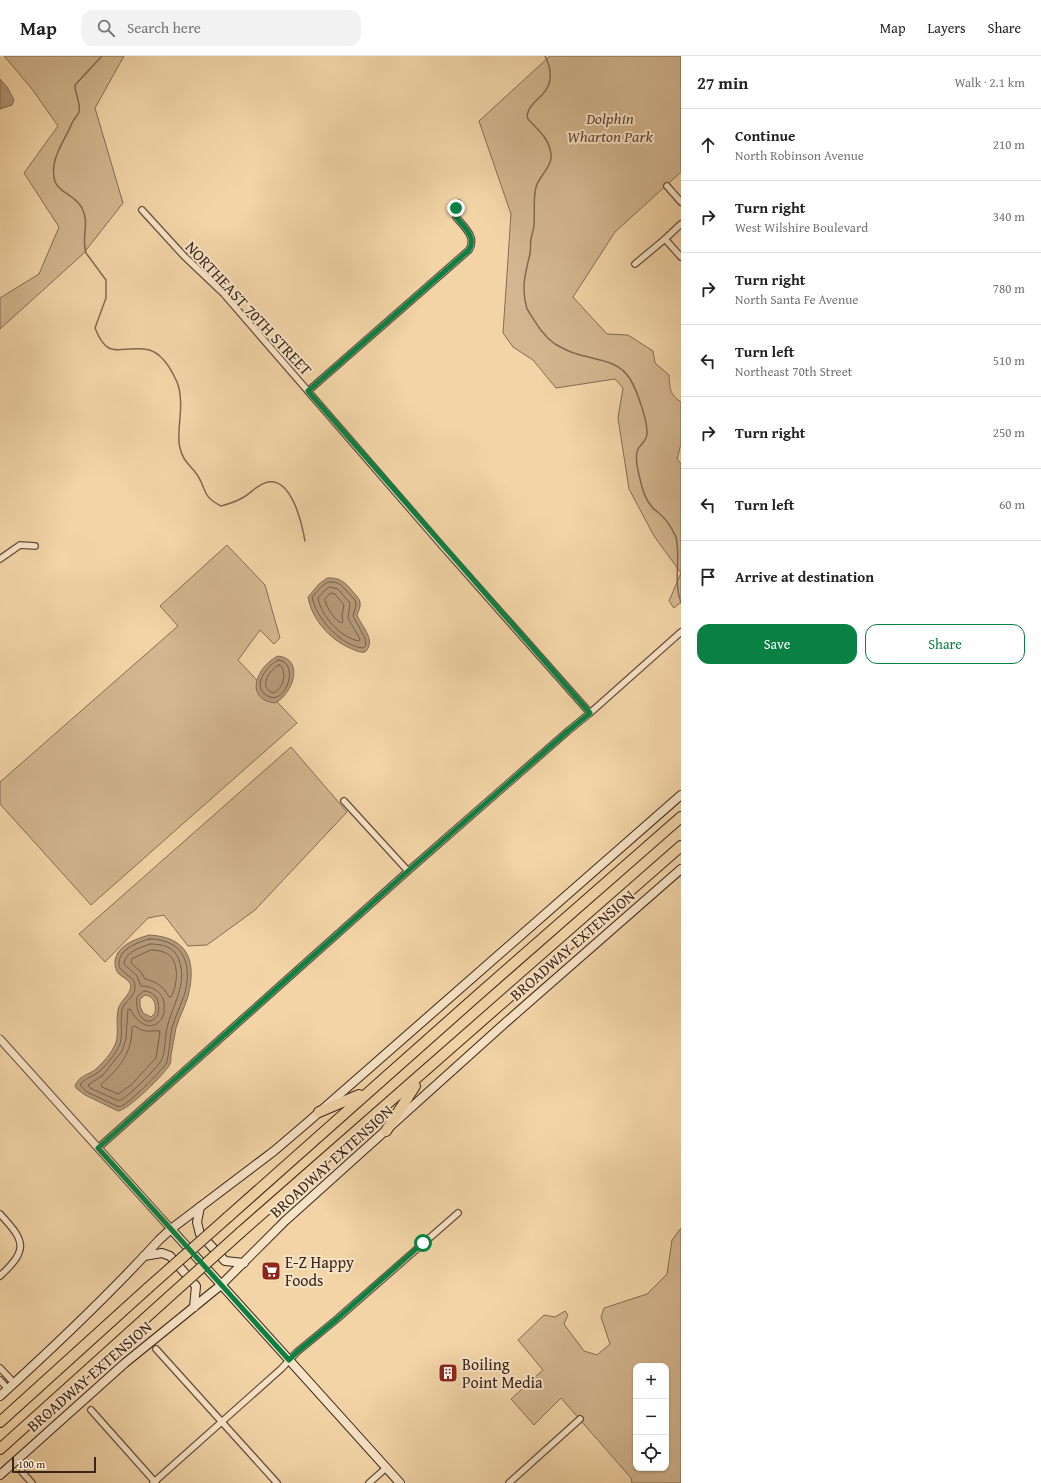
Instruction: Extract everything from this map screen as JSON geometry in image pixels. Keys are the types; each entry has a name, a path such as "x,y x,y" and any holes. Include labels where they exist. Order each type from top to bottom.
{"highway":[{"name":"BROADWAY EXTENSION","path":"0,1422 370,1090 681,817"},
{"name":"BROADWAY EXTENSION","path":"0,1449 241,1232 681,846"},
{"path":"386,1131 421,1075"},
{"path":"319,1112 335,1107 370,1090"}],"main road":[{"path":"0,1396 86,1316 170,1229 200,1208 274,1151 681,795"},
{"name":"BROADWAY EXTENSION","path":"0,1475 124,1363 221,1285 285,1221 681,868"},
{"path":"200,1208 197,1222 200,1234 225,1261 244,1263"},
{"path":"170,1229 400,1483"},
{"path":"144,1256 162,1253 170,1256 196,1286 194,1307"}],"street":[{"path":"667,186 681,202"},
{"path":"308,391 469,250 472,246 472,240 470,233 456,217 455,213 458,204"},
{"name":"NORTHEAST 70TH STREET","path":"142,210 184,256 222,294 590,713"},
{"path":"635,264 666,239 681,224"},
{"path":"666,239 681,256"},
{"path":"0,558 20,545 35,546"},
{"path":"98,1148 408,871 681,632"},
{"path":"344,801 408,871"},
{"path":"0,1039 170,1229"},
{"path":"91,1410 155,1482 301,1348 337,1319 458,1213"},
{"path":"0,1214 20,1238 20,1248 18,1258 0,1276"},
{"path":"156,1349 278,1483"},
{"path":"0,1368 11,1386"},
{"path":"0,1380 11,1386"},
{"path":"509,1483 580,1419"},
{"path":"369,1483 386,1468"},
{"path":"22,1472 32,1483"}],"green space":[{"path":"4,56 124,56 95,108 123,203 83,254 0,329 0,298 39,274 59,227 24,173 58,126 32,89"},
{"name":"Dolphin Wharton Park","path":"550,56 681,56 681,172 615,232 573,297 607,334 628,335 653,351 655,363 669,375 672,393 681,402 681,444 677,459 681,464 681,573 654,536 629,489 618,418 623,388 615,379 556,388 533,360 513,347 503,333 511,214 479,121"},
{"path":"227,545 265,585 280,638 274,644 260,630 238,660 297,723 91,905 0,804 0,782 178,626 160,606"},
{"path":"681,573 681,602 674,608 669,601"},
{"path":"291,747 347,812 255,910 207,945 188,946 164,915 148,918 105,962 79,934"},
{"path":"681,1228 681,1483 632,1483 631,1478 561,1398 534,1425 511,1399 543,1370 518,1340 544,1315 555,1317 565,1311 568,1315 564,1324 584,1351 597,1355 610,1344 601,1317 604,1308 647,1294 667,1274 672,1240"}],"water":[{"path":"0,79 7,87 14,100 12,105 0,109"},
{"path":"327,578 336,578 342,581 357,596 360,606 357,615 370,643 365,652 355,650 335,639 323,627 313,613 308,597 319,584"},
{"path":"278,656 291,663 294,670 291,685 287,692 275,703 265,700 259,695 256,689 259,674 264,667"},
{"path":"149,935 173,940 181,946 190,962 191,983 187,1000 176,1028 170,1064 146,1091 129,1105 118,1111 85,1095 75,1086 82,1077 99,1066 109,1055 116,1042 118,1010 121,1003 129,993 131,986 127,980 117,972 115,961 117,955 123,947 133,941","holes":["145,995 153,999 155,1007 155,1013 151,1017 143,1013 140,1006 140,999"]}],"waterway":[{"path":"102,56 75,85 79,112 57,154 54,165 55,182 58,187 72,197 82,208 85,219 84,242 86,253 106,280 106,298 95,328 105,345 110,348 115,350 150,350 165,361 177,382 180,393 181,406 179,446 181,453 198,476 208,496 221,506 247,495 264,483 276,483 283,487 289,494 298,514 305,541"},
{"path":"545,56 549,66 550,81 546,91 531,106 527,115 528,119 548,143 551,158 550,163 538,183 535,192 534,226 524,282 525,302 527,309 536,323 555,344 574,353 613,364 620,368 633,384 642,406 647,429 646,438 637,452 636,460 638,472 647,501 667,521 676,537 678,554 677,578 681,603"}],"place":[{"name":"E-Z Happy Foods","path":"271,1271"},
{"name":"Boiling Point Media","path":"448,1373"}],"route":[{"path":"423,1243 289,1360 98,1148 408,871 590,713 443,547 308,391 469,250 472,246 470,233 456,217 456,208"}]}
